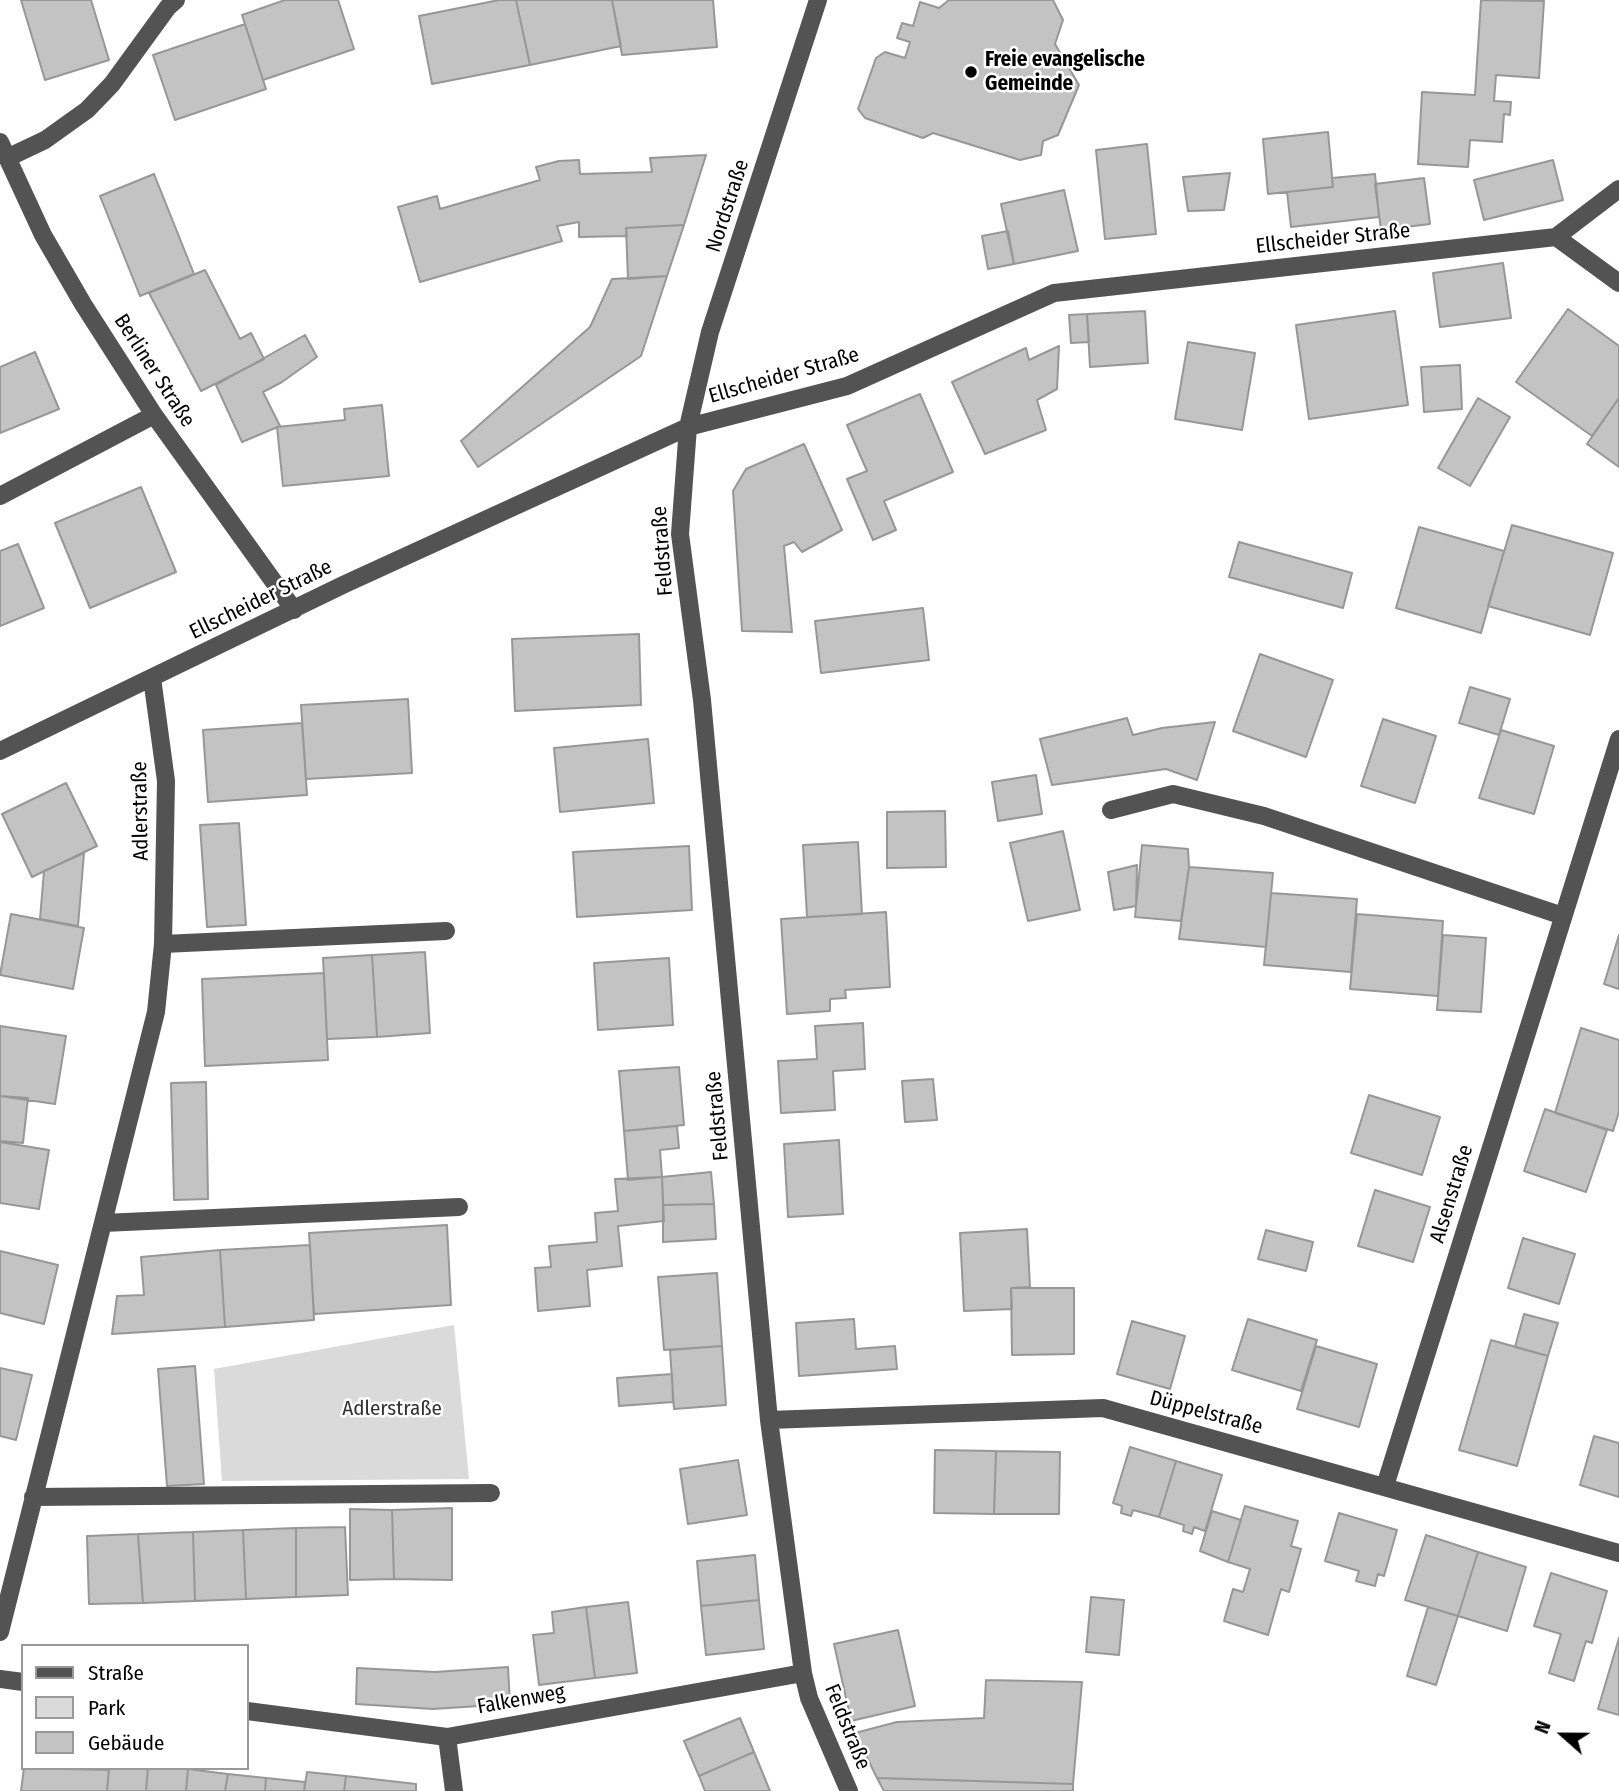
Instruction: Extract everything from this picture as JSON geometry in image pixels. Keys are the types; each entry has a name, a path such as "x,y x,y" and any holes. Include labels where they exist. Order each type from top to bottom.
{"street":[{"path":"4,150 44,140 86,110 112,84 176,0"},
{"name":"Nordstraße","path":"688,427 710,332 818,0"},
{"name":"Berliner Straße","path":"4,150 43,235 83,304 154,415 294,610"},
{"path":"1619,189 1556,237 1619,283"},
{"name":"Ellscheider Straße","path":"0,751 505,509 688,427 847,386 1054,293 1556,237"},
{"path":"0,496 154,415"},
{"name":"Feldstraße","path":"688,427 680,534 707,750 769,1420 803,1673 809,1698 849,1791"},
{"name":"Adlerstraße","path":"0,1632 156,1012 163,944 166,781 152,678"},
{"name":"Alsenstraße","path":"1385,1486 1619,739"},
{"path":"1111,810 1173,794 1264,816 1563,916"},
{"path":"163,944 446,931"},
{"path":"103,1223 458,1207"},
{"name":"Düppelstraße","path":"769,1420 1102,1408 1619,1553"},
{"path":"33,1497 491,1493"},
{"name":"Falkenweg","path":"248,1711 447,1737 803,1673"},
{"path":"0,1679 21,1682"},
{"path":"447,1737 454,1791"}],"green space":[{"name":"Adlerstraße","path":"454,1325 469,1479 222,1481 214,1369"}],"building":[{"path":"21,0 91,0 109,60 45,80"},
{"path":"285,0 338,0 354,49 263,80 242,15"},
{"path":"499,0 516,0 530,65 432,84 419,16"},
{"path":"516,0 612,0 621,46 530,65"},
{"path":"612,0 713,0 717,47 622,55"},
{"name":"Freie evangelische Gemeinde","path":"949,0 1053,0 1063,20 1055,44 1079,85 1058,135 1043,141 1041,155 1020,160 933,133 923,138 865,118 858,109 876,58 885,52 905,58 910,42 897,38 902,23 913,26 920,2 939,8"},
{"path":"1481,0 1544,1 1539,78 1496,75 1494,101 1511,102 1510,115 1504,114 1502,142 1470,140 1468,167 1418,164 1422,92 1475,95"},
{"path":"245,24 266,89 175,120 153,55"},
{"path":"1328,132 1333,187 1268,194 1263,139"},
{"path":"1147,144 1156,234 1105,239 1096,150"},
{"path":"706,155 684,225 626,228 627,236 579,237 579,222 557,226 562,241 420,282 398,207 437,196 440,209 540,180 536,167 559,161 579,160 580,174 652,172 650,158"},
{"path":"1553,160 1563,200 1484,220 1474,180"},
{"path":"1230,173 1224,210 1188,211 1183,177"},
{"path":"154,174 194,274 140,296 100,196"},
{"path":"1375,174 1379,217 1291,227 1287,192 1333,187 1332,178"},
{"path":"1424,178 1430,224 1381,230 1375,184"},
{"path":"1064,190 1078,251 1014,264 1001,204"},
{"path":"684,225 667,276 628,279 626,228"},
{"path":"1008,231 1014,264 988,269 982,236"},
{"path":"1503,263 1511,318 1440,327 1433,273"},
{"path":"205,270 240,339 251,333 264,359 201,391 149,293"},
{"path":"667,276 641,356 478,467 461,441 590,327 612,279"},
{"path":"1568,309 1619,346 1619,398 1592,436 1516,382"},
{"path":"1145,311 1148,363 1090,367 1087,314"},
{"path":"1395,311 1408,405 1309,419 1296,325"},
{"path":"1087,314 1089,342 1071,343 1069,315"},
{"path":"305,335 317,357 263,392 280,426 242,442 216,385"},
{"path":"1188,342 1255,353 1242,430 1175,419"},
{"path":"1059,346 1057,389 1037,400 1046,430 985,454 952,382 1026,348 1029,360"},
{"path":"35,352 59,409 0,433 0,367"},
{"path":"1460,365 1462,409 1424,412 1421,367"},
{"path":"920,394 953,472 884,501 896,530 873,540 847,479 867,471 847,425"},
{"path":"1478,398 1510,417 1470,486 1438,468"},
{"path":"1619,398 1619,467 1587,444"},
{"path":"382,405 389,476 283,486 277,427 345,420 344,409"},
{"path":"804,444 842,530 802,552 794,542 784,546 792,632 742,631 733,491 746,469"},
{"path":"141,487 176,572 90,608 55,523"},
{"path":"1512,525 1613,553 1590,635 1488,606"},
{"path":"1419,527 1504,551 1481,633 1396,608"},
{"path":"1239,542 1352,573 1343,608 1229,577"},
{"path":"18,544 44,608 0,626 0,551"},
{"path":"923,608 929,660 821,673 815,621"},
{"path":"639,634 641,705 515,711 512,639"},
{"path":"1260,654 1333,680 1306,757 1233,731"},
{"path":"1470,687 1510,699 1499,735 1459,723"},
{"path":"408,699 412,773 306,779 301,705"},
{"path":"1127,718 1133,735 1162,728 1215,722 1197,780 1166,769 1052,785 1040,739"},
{"path":"1383,719 1436,736 1415,803 1361,786"},
{"path":"302,723 307,795 208,802 203,730"},
{"path":"1501,730 1554,746 1534,814 1479,798"},
{"path":"648,739 654,803 560,812 554,748"},
{"path":"1036,775 1042,814 998,821 992,782"},
{"path":"66,783 97,846 32,877 2,814"},
{"path":"945,811 946,867 887,868 887,812"},
{"path":"239,823 246,925 207,927 200,825"},
{"path":"1063,831 1080,910 1028,921 1010,843"},
{"path":"858,842 862,914 807,917 803,845"},
{"path":"1142,845 1188,849 1189,867 1181,921 1135,917"},
{"path":"689,846 692,910 577,917 573,852"},
{"path":"84,853 78,926 40,919 44,871"},
{"path":"1137,865 1136,906 1114,910 1108,872"},
{"path":"1189,867 1273,873 1266,947 1179,939"},
{"path":"1271,893 1357,899 1351,972 1264,965"},
{"path":"886,912 890,987 845,990 846,998 830,999 830,1011 787,1014 781,919"},
{"path":"11,914 84,928 73,989 0,975"},
{"path":"1357,914 1443,921 1438,996 1350,989"},
{"path":"1443,935 1486,938 1481,1012 1437,1010"},
{"path":"1619,935 1619,989 1604,984"},
{"path":"425,952 430,1033 377,1037 372,955"},
{"path":"372,955 377,1037 327,1039 323,958"},
{"path":"669,958 673,1025 598,1030 594,963"},
{"path":"324,973 328,1060 205,1066 202,979"},
{"path":"863,1023 865,1069 833,1071 835,1110 781,1113 778,1061 817,1059 815,1026"},
{"path":"0,1026 66,1036 55,1104 0,1096"},
{"path":"1581,1028 1619,1040 1619,1112 1613,1131 1555,1113"},
{"path":"679,1067 684,1125 624,1131 619,1071"},
{"path":"933,1079 937,1120 905,1122 902,1081"},
{"path":"206,1082 208,1199 174,1200 171,1083"},
{"path":"1369,1095 1440,1117 1422,1175 1351,1153"},
{"path":"0,1096 28,1098 23,1143 0,1141"},
{"path":"1545,1109 1607,1130 1586,1192 1524,1171"},
{"path":"677,1126 679,1148 660,1150 662,1177 628,1180 624,1131"},
{"path":"839,1140 843,1214 788,1217 784,1144"},
{"path":"0,1142 49,1150 39,1209 0,1203"},
{"path":"711,1172 714,1204 663,1205 662,1177"},
{"path":"662,1177 664,1221 618,1226 622,1266 587,1270 590,1306 538,1311 535,1268 551,1267 549,1246 597,1242 595,1213 618,1211 615,1179"},
{"path":"1375,1190 1430,1207 1413,1262 1358,1246"},
{"path":"714,1204 716,1239 663,1242 663,1205"},
{"path":"447,1225 451,1305 314,1314 309,1233"},
{"path":"1027,1229 1030,1287 1011,1288 1012,1309 964,1311 960,1233"},
{"path":"1266,1230 1313,1242 1306,1271 1258,1259"},
{"path":"1523,1238 1575,1254 1559,1304 1508,1288"},
{"path":"310,1245 314,1320 225,1327 220,1250"},
{"path":"220,1250 225,1327 112,1334 117,1296 144,1295 141,1257"},
{"path":"0,1251 58,1265 44,1324 0,1313"},
{"path":"717,1273 722,1346 664,1350 658,1277"},
{"path":"1011,1288 1074,1288 1074,1354 1012,1355"},
{"path":"1524,1314 1558,1323 1548,1356 1515,1347"},
{"path":"854,1319 856,1349 895,1346 897,1369 799,1376 796,1323"},
{"path":"1248,1319 1317,1340 1301,1391 1232,1370"},
{"path":"1132,1321 1185,1336 1170,1389 1117,1374"},
{"path":"1491,1340 1548,1356 1517,1466 1459,1450"},
{"path":"722,1346 726,1405 674,1409 670,1350"},
{"path":"1316,1346 1377,1364 1359,1427 1297,1409"},
{"path":"195,1366 204,1484 167,1486 158,1369"},
{"path":"0,1368 32,1375 16,1440 0,1436"},
{"path":"672,1374 673,1402 619,1406 617,1378"},
{"path":"1594,1436 1619,1443 1619,1497 1580,1485"},
{"path":"1130,1447 1176,1461 1159,1517 1133,1510 1131,1516 1121,1513 1122,1506 1113,1503"},
{"path":"935,1450 996,1451 994,1514 934,1513"},
{"path":"996,1451 1060,1452 1059,1514 994,1514"},
{"path":"738,1460 747,1515 688,1524 680,1469"},
{"path":"1176,1461 1222,1475 1205,1531 1194,1527 1192,1534 1183,1531 1184,1525 1159,1517"},
{"path":"1245,1506 1298,1521 1291,1546 1301,1549 1289,1592 1281,1589 1268,1635 1224,1621 1233,1589 1243,1592 1250,1569 1228,1562"},
{"path":"452,1508 452,1580 394,1579 392,1510"},
{"path":"350,1509 392,1510 394,1579 350,1580"},
{"path":"1212,1511 1241,1520 1228,1562 1200,1551"},
{"path":"1339,1513 1397,1530 1384,1576 1378,1574 1375,1586 1356,1581 1359,1571 1325,1561"},
{"path":"345,1527 348,1595 296,1597 296,1528"},
{"path":"296,1528 296,1597 246,1599 243,1530"},
{"path":"243,1530 246,1599 195,1601 193,1532"},
{"path":"193,1532 195,1601 143,1603 138,1534"},
{"path":"138,1534 143,1603 89,1604 87,1536"},
{"path":"1426,1535 1478,1552 1458,1616 1405,1600"},
{"path":"1478,1552 1526,1567 1507,1631 1458,1616"},
{"path":"755,1555 759,1600 701,1606 697,1561"},
{"path":"1551,1573 1607,1591 1592,1643 1586,1641 1574,1681 1549,1673 1561,1634 1534,1626"},
{"path":"1091,1597 1124,1600 1119,1655 1086,1652"},
{"path":"759,1600 764,1649 706,1655 701,1606"},
{"path":"628,1602 637,1673 595,1678 586,1607"},
{"path":"586,1607 595,1678 539,1685 533,1635 554,1633 552,1612"},
{"path":"1428,1607 1458,1616 1436,1685 1407,1676"},
{"path":"898,1630 915,1706 851,1721 834,1644"},
{"path":"1619,1638 1619,1715 1598,1709"},
{"path":"508,1667 510,1704 433,1709 356,1704 357,1668 435,1672"},
{"path":"986,1680 1082,1682 1073,1784 877,1778 855,1733 897,1722 984,1718"},
{"path":"740,1718 754,1752 699,1776 684,1741"},
{"path":"754,1752 770,1791 705,1791 699,1776"},
{"path":"24,1770 109,1770 107,1791 21,1791"},
{"path":"109,1770 148,1770 146,1791 107,1791"},
{"path":"148,1770 188,1770 186,1791 146,1791"},
{"path":"188,1770 228,1774 225,1791 186,1791"},
{"path":"307,1772 346,1776 344,1791 304,1791"},
{"path":"228,1774 266,1778 265,1791 225,1791"},
{"path":"346,1776 416,1784 416,1791 344,1791"},
{"path":"266,1778 305,1782 304,1791 265,1791"},
{"path":"877,1778 1073,1784 1073,1791 884,1791"}],"place":[{"name":"Freie evangelische Gemeinde","path":"971,72"}]}
